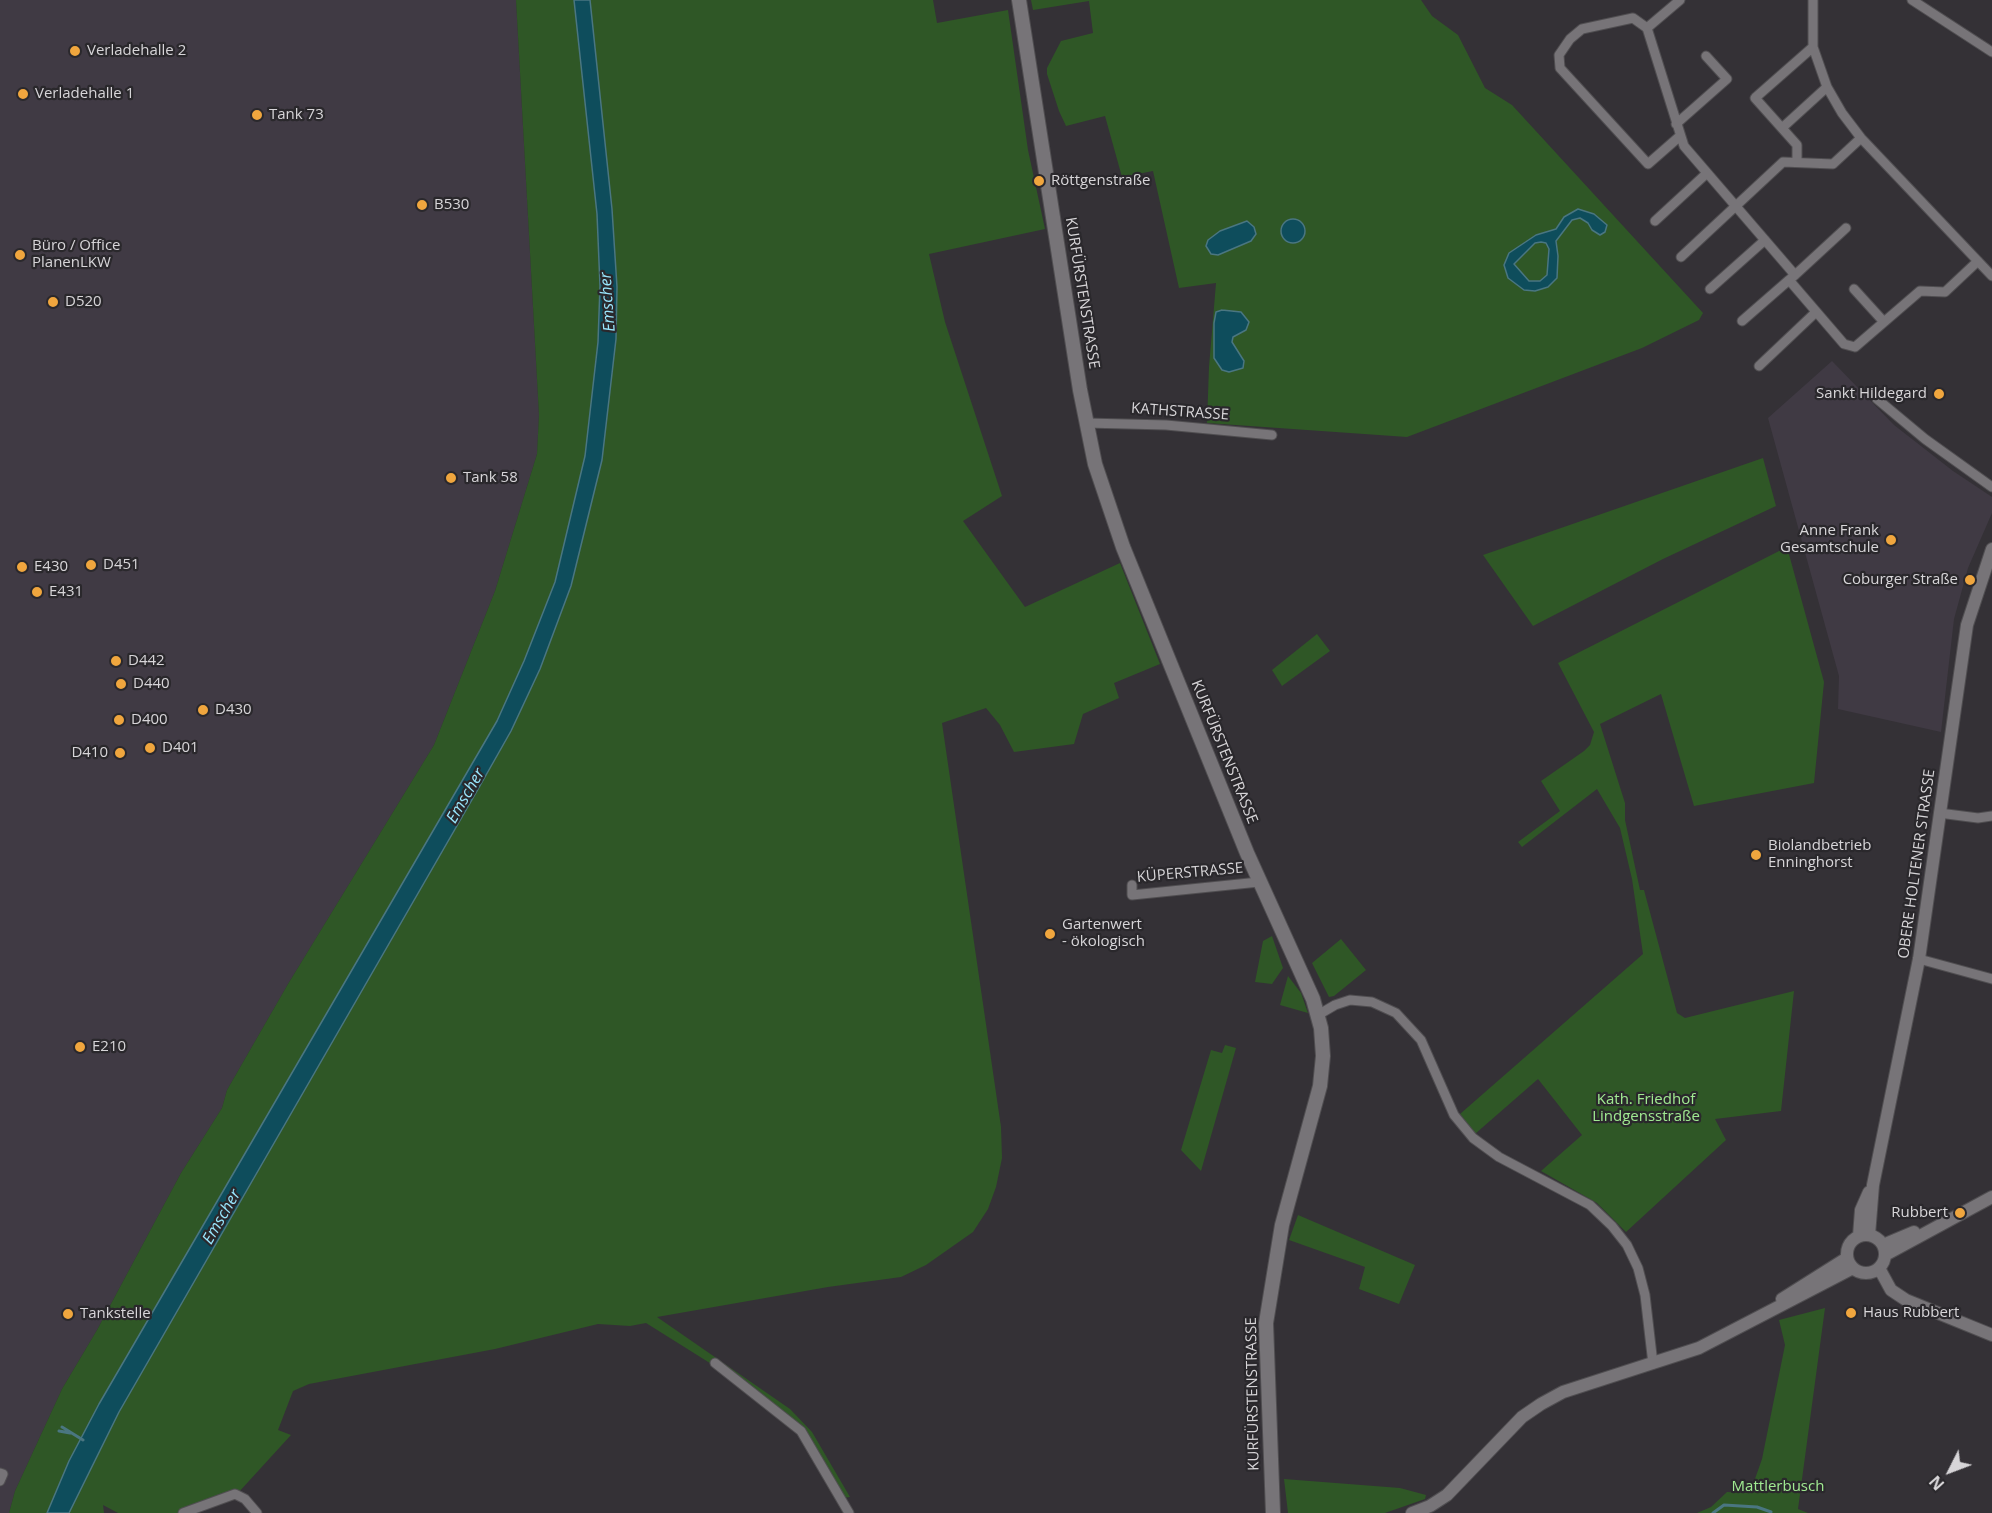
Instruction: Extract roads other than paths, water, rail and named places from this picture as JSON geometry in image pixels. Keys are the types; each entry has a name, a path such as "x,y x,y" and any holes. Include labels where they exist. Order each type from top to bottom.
{"main road":[{"name":"KURFÜRSTENSTRASSE","path":"1019,0 1086,423 1095,464 1114,525 1259,882 1318,1015 1323,1049 1320,1086 1282,1225 1266,1323 1273,1513"}],"street":[{"path":"1647,28 1680,0"},
{"path":"1813,0 1813,47 1827,87 1861,138 1992,276"},
{"path":"1912,0 1992,52"},
{"path":"1680,136 1648,164 1560,68 1559,55 1570,39 1582,29 1633,18 1647,28 1680,136 1706,174 1765,240 1816,312 1844,344 1855,347 1920,291 1945,292 1978,261"},
{"path":"1797,162 1797,145 1755,98 1813,47"},
{"path":"1676,124 1727,79 1706,56"},
{"path":"1782,128 1827,87"},
{"path":"1682,257 1784,162 1833,164 1861,138"},
{"path":"1655,221 1706,174"},
{"path":"1742,321 1846,228"},
{"path":"1710,289 1765,240"},
{"path":"1854,289 1884,322"},
{"path":"1759,366 1816,312"},
{"path":"1877,399 1925,439 1992,487"},
{"name":"KATHSTRASSE","path":"1086,423 1166,425 1272,435"},
{"name":"OBERE HOLTENER STRASSE","path":"1864,1236 1918,959 1967,625 1992,549"},
{"path":"1939,813 1978,818 1992,816"},
{"name":"KÜPERSTRASSE","path":"1132,885 1132,894 1259,882"},
{"path":"1918,959 1992,979"},
{"path":"1318,1015 1335,1005 1350,1000 1372,1002 1396,1013 1421,1040 1454,1115 1473,1138 1499,1157 1590,1205 1612,1226 1627,1245 1638,1268 1645,1295 1653,1364"},
{"path":"1874,1271 1884,1250 1992,1197"},
{"path":"1850,1263 1848,1246 1864,1236 1884,1250"},
{"path":"1412,1513 1430,1506 1447,1495 1522,1417 1541,1404 1563,1392 1699,1348 1747,1324 1850,1263 1874,1271 1891,1290 1906,1300 1992,1335"},
{"path":"715,1363 801,1431 849,1513"},
{"path":"0,1473 3,1474 0,1481"},
{"path":"183,1513 235,1494 245,1499 257,1513"}],"water":[{"name":"Emscher","path":"574,0 590,0 612,209 617,287 616,339 602,460 571,586 540,669 511,731 119,1412 69,1513 47,1513 69,1461 99,1404 497,721 524,661 555,582 585,456 598,342 600,286 597,214"},
{"path":"1578,209 1594,214 1607,225 1605,232 1600,235 1580,218 1572,220 1556,241 1557,278 1548,287 1535,291 1524,290 1508,278 1504,265 1509,253 1536,235 1556,229 1564,217","holes":["1535,243 1546,243 1549,249 1547,275 1540,281 1529,281 1514,264"]},
{"path":"1293,219 1302,222 1305,231 1302,240 1293,243 1284,240 1281,231 1284,222"},
{"path":"1247,221 1254,227 1256,234 1251,241 1218,255 1211,254 1206,246 1208,240 1220,231"},
{"path":"1222,310 1241,312 1249,322 1246,330 1233,337 1232,342 1244,361 1243,368 1229,372 1222,370 1214,358 1214,323 1216,312"}],"waterway":[{"path":"62,1427 83,1440"},
{"path":"59,1431 70,1433"},
{"path":"1713,1513 1724,1505 1757,1507 1771,1512"}],"place":[{"name":"Verladehalle 2","path":"75,51"},
{"name":"Verladehalle 1","path":"23,94"},
{"name":"Tank 73","path":"257,115"},
{"name":"Röttgenstraße","path":"1039,181"},
{"name":"B530","path":"422,205"},
{"name":"Büro / Office PlanenLKW","path":"20,255"},
{"name":"D520","path":"53,302"},
{"name":"Sankt Hildegard","path":"1939,394"},
{"name":"Tank 58","path":"451,478"},
{"name":"Anne Frank Gesamtschule","path":"1891,540"},
{"name":"D451","path":"91,565"},
{"name":"E430","path":"22,567"},
{"name":"Coburger Straße","path":"1970,580"},
{"name":"E431","path":"37,592"},
{"name":"D442","path":"116,661"},
{"name":"D440","path":"121,684"},
{"name":"D430","path":"203,710"},
{"name":"D400","path":"119,720"},
{"name":"D401","path":"150,748"},
{"name":"D410","path":"120,753"},
{"name":"Biolandbetrieb Enninghorst","path":"1756,855"},
{"name":"Gartenwert - ökologisch","path":"1050,934"},
{"name":"E210","path":"80,1047"},
{"name":"Rubbert","path":"1960,1213"},
{"name":"Haus Rubbert","path":"1851,1313"},
{"name":"Tankstelle","path":"68,1314"}],"park label":[{"name":"Kath. Friedhof Lindgensstraße","path":"1646,1108"},
{"name":"Mattlerbusch","path":"1778,1487"}]}
